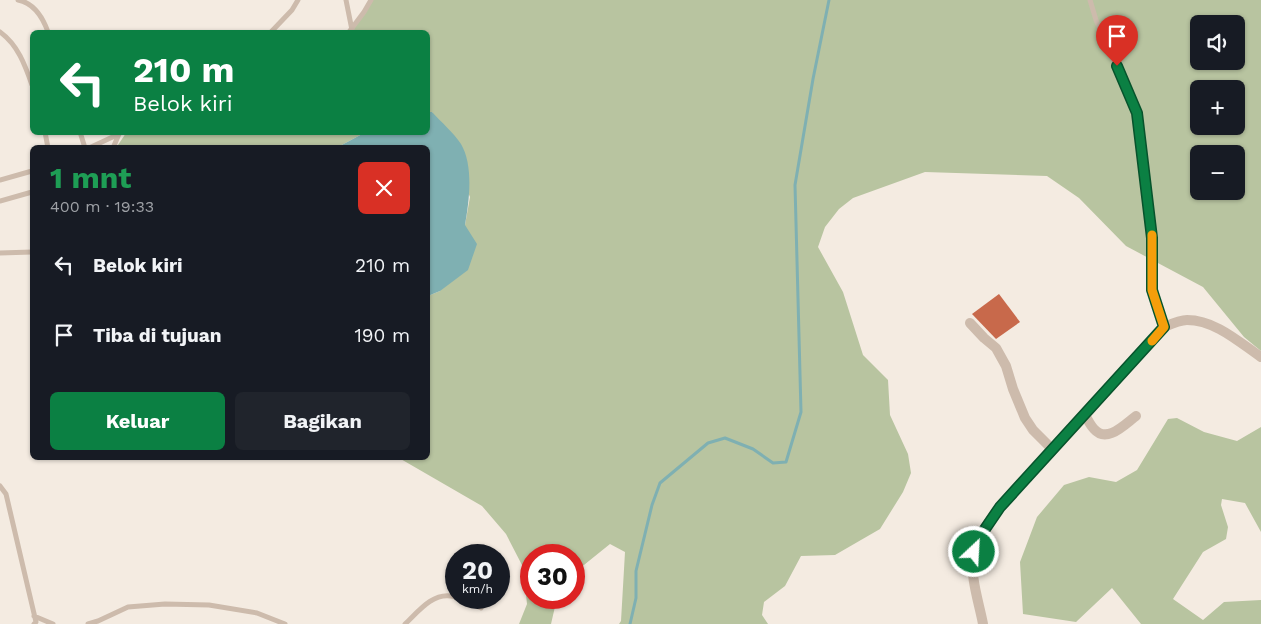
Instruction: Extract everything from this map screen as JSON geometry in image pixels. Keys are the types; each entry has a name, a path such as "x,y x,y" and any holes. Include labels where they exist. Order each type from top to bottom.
{"street":[{"path":"983,624 973,570 974,552 983,532 1000,507 1164,327 1186,320 1214,326 1261,357"},
{"path":"970,323 996,348 1006,366 1025,418 1033,430 1053,450"},
{"path":"1085,415 1094,430 1101,434 1113,434 1136,416"}],"lane":[{"path":"18,0 27,2 38,13 47,30"},
{"path":"273,30 284,21 298,0"},
{"path":"346,0 351,30"},
{"path":"352,30 370,0"},
{"path":"1090,0 1096,20 1137,113 1152,238 1152,290 1164,327"},
{"path":"0,32 11,41 24,62 30,79"},
{"path":"95,145 116,135"},
{"path":"0,180 30,172"},
{"path":"0,201 30,193"},
{"path":"0,252 30,252"},
{"path":"0,486 6,494 36,622 34,624"},
{"path":"405,624 429,602 439,596 445,596"},
{"path":"88,624 128,607 165,604 209,605 257,613 286,624"},
{"path":"34,616 53,624"}],"green space":[{"path":"371,0 1261,0 1261,351 1244,337 1203,287 1126,246 1079,198 1047,176 925,172 853,198 839,209 825,227 818,247 843,292 863,355 888,380 890,415 908,454 911,473 903,492 880,529 835,555 801,556 785,586 764,602 762,615 768,624 619,624 621,621 625,552 610,544 585,564 585,544 520,544 520,561 506,534 482,506 402,460 430,460 430,295 440,291 465,225 470,197 432,112 430,112 430,30 353,30"},
{"path":"125,135 360,135 342,145 118,145"},
{"path":"1177,418 1204,432 1237,441 1261,427 1261,532 1245,503 1222,499 1221,505 1228,527 1226,539 1203,552 1173,599 1203,620 1224,602 1261,600 1261,624 1141,624 1112,588 1076,622 1023,614 1020,562 1037,517 1064,485 1089,477 1116,482 1137,470 1168,419"},
{"path":"525,609 554,609 551,624 519,624"}],"water":[{"path":"430,112 432,112 461,144 468,163 468,206 465,225 477,244 468,270 440,291 430,295 430,145 342,145 360,135 430,135"}],"building":[{"path":"999,294 1020,322 996,339 972,314"}],"waterway":[{"path":"630,624 636,598 636,571 652,505 660,483 708,443 725,438 753,449 773,463 786,462 801,412 795,185 829,0"}],"slow traffic":[{"path":"1152,235 1152,290 1164,327 1152,341"}],"route":[{"path":"974,552 983,532 1000,507 1164,327 1152,290 1152,238 1137,113 1117,66"}]}
